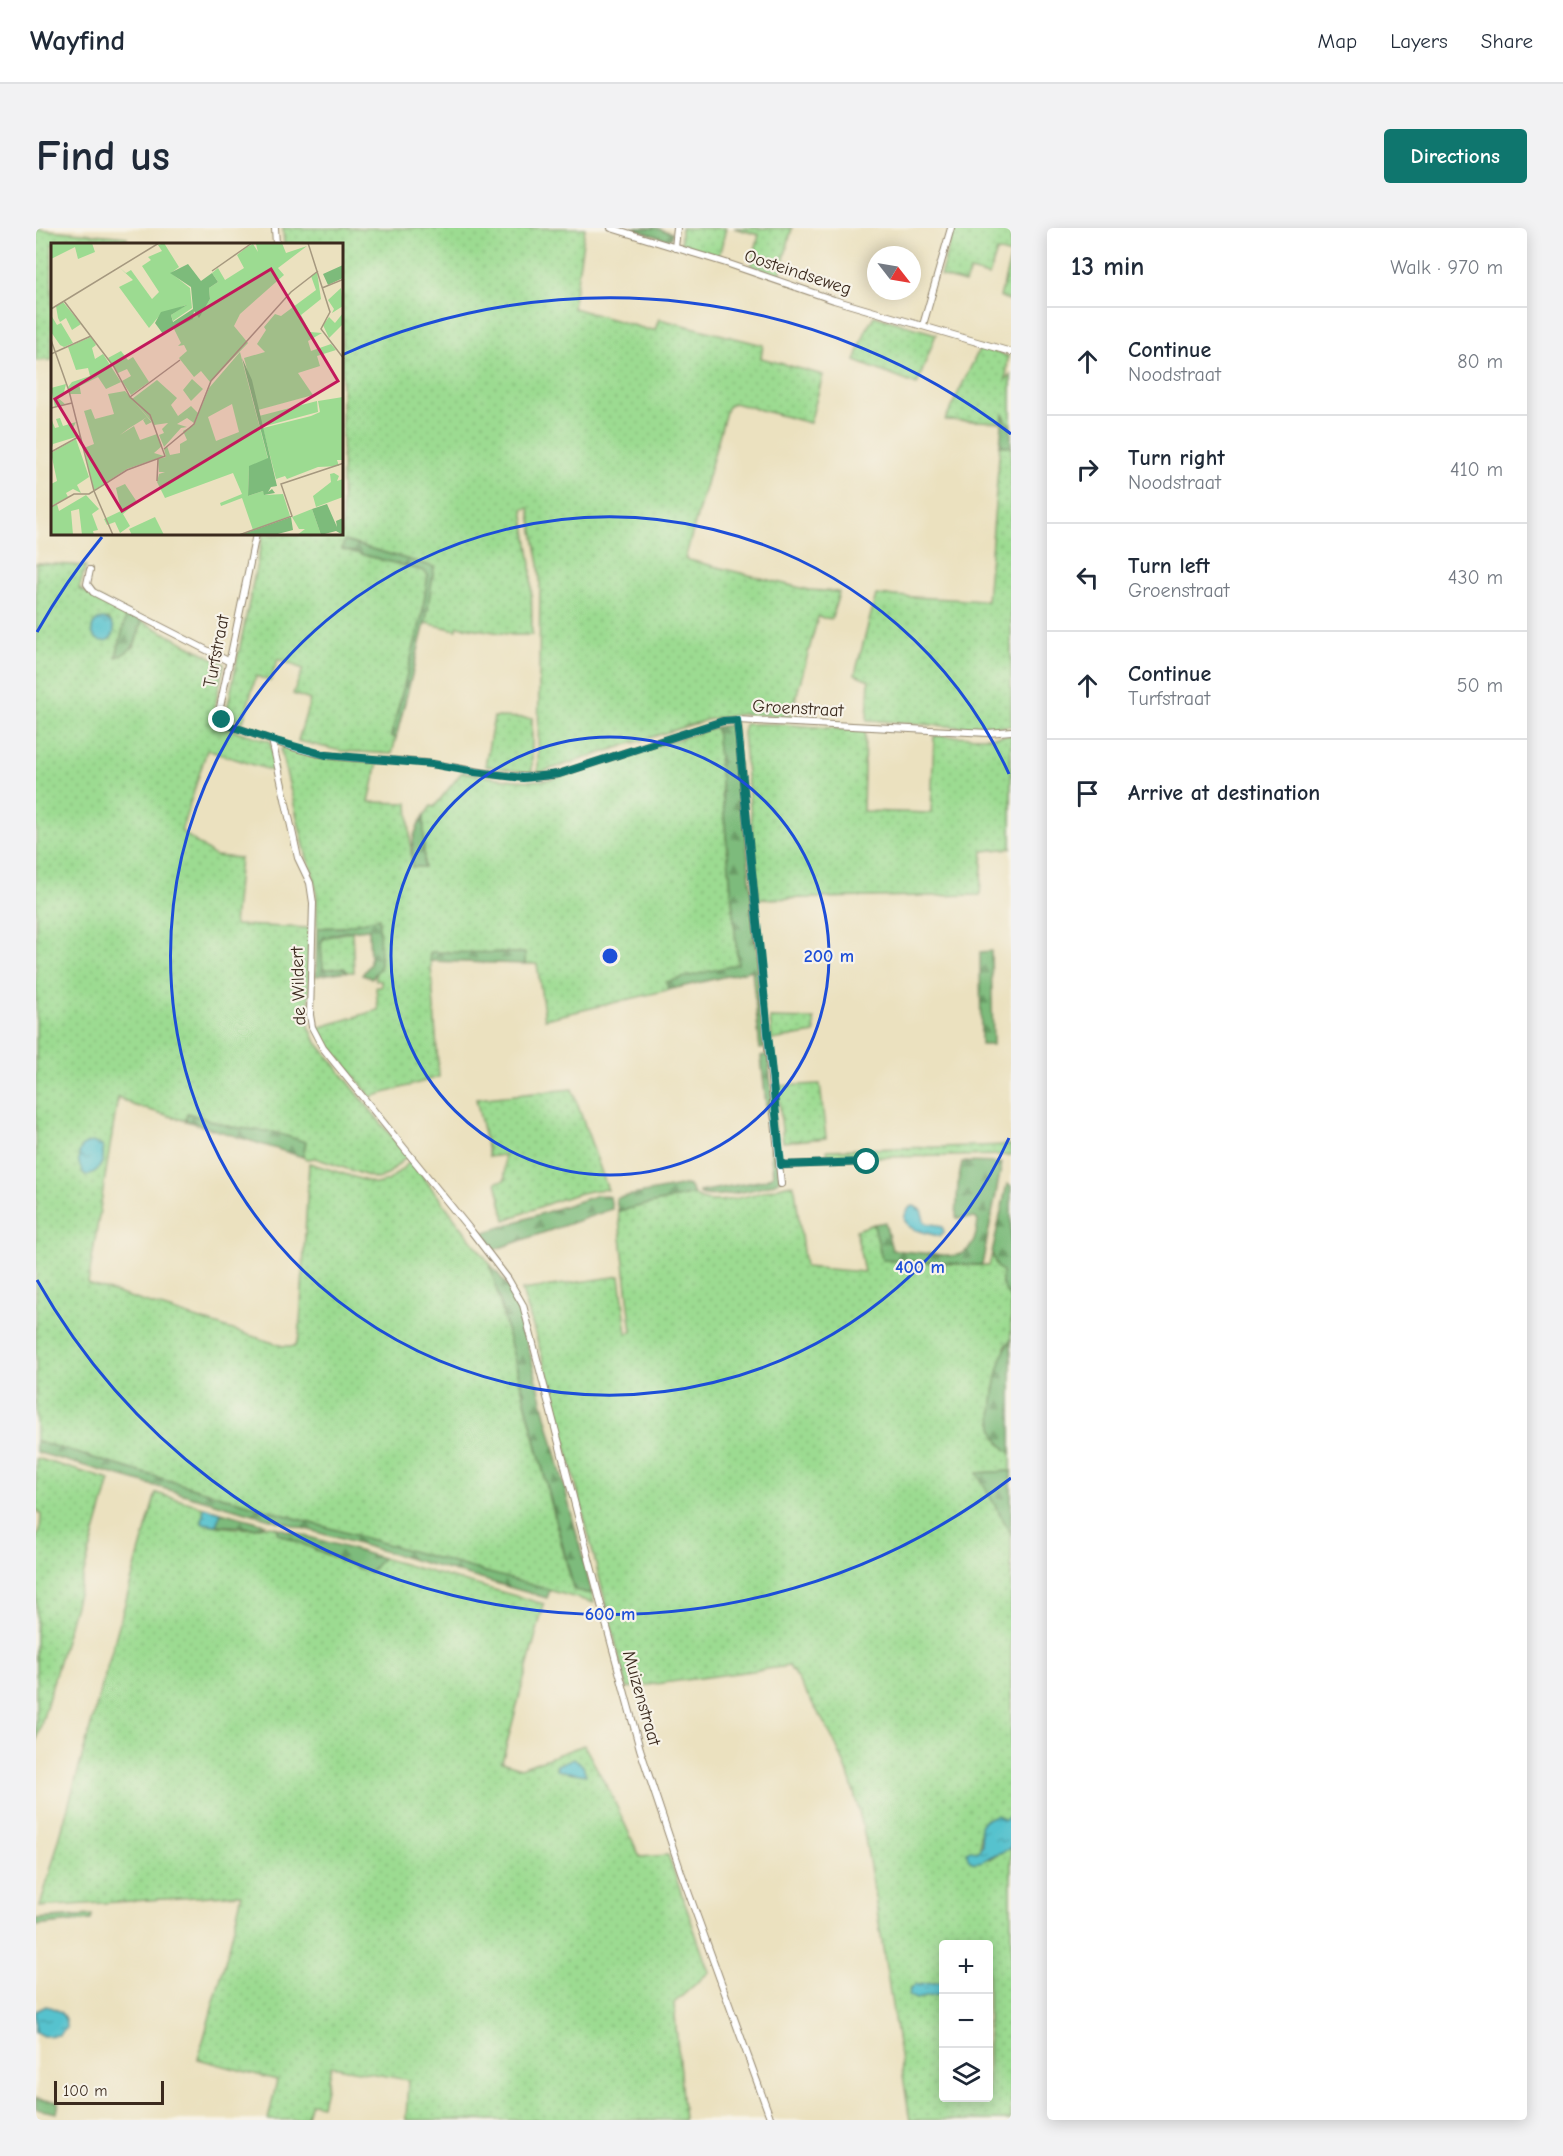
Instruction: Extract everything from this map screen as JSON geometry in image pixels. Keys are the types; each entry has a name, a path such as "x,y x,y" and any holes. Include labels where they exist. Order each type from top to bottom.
{"street":[{"path":"275,228 276,243"},
{"name":"Oosteindseweg","path":"611,228 834,300 1011,352"},
{"path":"675,248 676,228"},
{"path":"923,325 951,228"},
{"name":"Turfstraat","path":"256,536 219,712 222,720 231,726 272,740"},
{"path":"90,570 87,584 93,592 228,661"},
{"path":"737,720 781,1184"},
{"name":"Groenstraat","path":"272,740 326,755 432,764 523,778 559,774 723,721 988,733 1011,731"},
{"name":"de Wildert","path":"272,740 298,858 310,883 313,903 312,1027 323,1048 485,1249"},
{"path":"781,1165 867,1162"},
{"name":"Muizenstraat","path":"485,1249 523,1305 640,1749 681,1872 771,2120"}],"green space":[{"path":"283,228 585,228 573,308 646,329 655,330 659,319 763,345 761,358 823,375 810,423 734,403 727,408 685,559 809,590 839,592 832,619 818,617 791,716 742,714 706,720 538,773 540,584 529,508 523,509 531,565 532,635 513,635 458,626 456,630 425,623 434,567 344,541 342,549 428,574 422,616 391,736 396,738 392,754 341,751 298,741 310,700 293,694 303,669 278,659 270,681 256,676 243,722 232,718 227,713 228,705 263,536 327,536 334,538 334,536 344,536 344,243 284,243"},
{"path":"632,228 656,228 672,233 668,240"},
{"path":"681,228 726,228 719,256 681,244"},
{"path":"734,228 792,228 780,275 751,266 759,235"},
{"path":"954,228 1011,228 1011,255 997,251 989,276 970,271 965,283 940,276"},
{"path":"36,229 127,237 126,243 51,243 51,360 36,361"},
{"path":"1011,256 1011,301 1000,297"},
{"path":"874,316 936,334 917,385 855,361 866,330"},
{"path":"980,348 1008,356 1006,379 1011,375 1011,429 1003,416 1002,422 945,420"},
{"path":"1003,414 1011,429 1011,447 1000,445"},
{"path":"1000,445 1011,447 1011,726 975,728 867,720 869,680 855,674 876,595 987,601"},
{"path":"344,541 434,567 427,615 396,738 391,736 422,616 428,575 424,571 342,549"},
{"path":"36,563 86,566 79,589 127,613 116,657 134,647 142,621 224,664 212,720 229,729 270,741 276,772 207,750 181,831 215,856 240,858 234,925 309,928 309,1026 315,1040 407,1156 387,1175 377,1179 315,1158 303,1157 305,1142 273,1132 231,1127 187,1113 186,1121 133,1105 118,1097 88,1284 283,1346 295,1346 299,1337 300,1324 309,1163 376,1184 388,1181 411,1161 490,1264 573,1589 592,1594 594,1603 315,1524 36,1441","holes":["109,619 113,632 92,629 97,621"]},
{"path":"127,613 142,621 132,648 116,657"},
{"path":"494,717 532,718 532,773 485,766"},
{"path":"735,724 767,1048 760,1049 752,970 668,990 666,982 738,964 716,727"},
{"path":"745,724 780,724 865,731 863,811 931,813 934,736 1011,735 1011,848 983,851 980,895 759,899 743,733"},
{"path":"716,727 738,965 667,982 668,990 545,1019 537,964 525,964 525,953 430,953 439,1077 371,1097 318,1028 378,1010 376,987 381,987 381,981 376,980 375,974 380,967 378,919 340,927 317,928 315,884 281,751 283,746 331,759 378,762 369,802 408,803 412,867 424,867 424,816 462,772 518,780 552,779"},
{"path":"424,816 424,867 412,867 413,840"},
{"path":"379,918 380,967 372,978 362,975 370,964 369,929 344,932 325,938 321,947 323,969 344,968 347,971 316,976 317,928 340,927"},
{"path":"352,931 354,972 346,972 344,968 323,970 321,942 324,938"},
{"path":"991,951 993,1045 981,1045 980,952"},
{"path":"430,952 525,953 525,964 430,961"},
{"path":"770,1018 814,1019 815,1033 772,1040"},
{"path":"768,1054 780,1180 764,1187 741,1192 701,1194 699,1192 765,1180 773,1175 761,1056"},
{"path":"820,1084 826,1138 783,1142 778,1086"},
{"path":"572,1089 608,1190 572,1196 505,1220 496,1182 505,1180 504,1155 489,1157 476,1099"},
{"path":"187,1113 231,1127 273,1132 306,1142 303,1157 186,1121"},
{"path":"1011,1145 1011,1155 828,1158 827,1150"},
{"path":"962,1162 1002,1163 982,1265 882,1260 874,1224 885,1222 892,1250 953,1256 969,1248 976,1234 978,1221 975,1218 957,1218 956,1216"},
{"path":"1007,1184 1011,1186 1011,1299 1002,1285 1002,1271 997,1267 992,1253"},
{"path":"686,1185 694,1194 618,1211 616,1198"},
{"path":"793,1185 805,1267 864,1272 856,1230 874,1224 883,1260 989,1266 992,1253 997,1267 1002,1271 1002,1285 1011,1299 1011,1340 1005,1346 999,1443 1011,1453 1011,1471 977,1473 1011,1534 1011,1815 1005,1820 996,1815 984,1820 980,1833 979,1850 968,1851 990,1859 1011,1847 1011,2120 910,2120 859,1810 838,1749 789,1666 627,1688 553,1393 522,1290 620,1276 627,1333 632,1332 618,1211 694,1194 701,1199 711,1201 752,1195"},
{"path":"598,1195 610,1197 612,1209 493,1250 480,1234"},
{"path":"490,1264 507,1285 519,1311 592,1594 574,1590"},
{"path":"1011,1340 1011,1453 997,1439 992,1418 999,1369 1006,1347"},
{"path":"36,1441 315,1524 550,1590 547,1598 36,1452"},
{"path":"36,1458 110,1480 36,1743 36,1537 40,1532 41,1515 36,1508"},
{"path":"1011,1471 1011,1534 977,1473"},
{"path":"156,1493 204,1507 202,1523 236,1528 268,1526 278,1528 277,1532 370,1572 382,1558 544,1604 502,1762 521,1768 584,1745 611,1794 640,1857 668,1855 709,1972 674,2003 684,2120 406,2120 408,2080 331,2066 322,2105 311,2103 306,2120 268,2120 277,2080 198,2059 242,1894 40,1907"},
{"path":"221,1512 265,1524 255,1528 216,1525"},
{"path":"278,1528 382,1558 370,1573 279,1534"},
{"path":"92,1915 91,1920 36,1926 36,1919"},
{"path":"36,2099 59,2102 57,2113 36,2109"}],"water":[{"path":"103,619 111,622 114,630 111,638 103,641 95,638 92,630 95,622"},
{"path":"92,1142 102,1146 103,1156 101,1165 86,1176 80,1167 78,1156 82,1147"},
{"path":"914,1206 921,1210 925,1223 939,1225 944,1232 939,1236 912,1229 907,1225 905,1214 910,1207"},
{"path":"204,1507 221,1512 216,1525 202,1523"},
{"path":"574,1758 583,1766 586,1775 556,1770 557,1765"},
{"path":"996,1815 1005,1820 1011,1815 1011,1847 983,1861 972,1862 967,1852 978,1851 982,1845 980,1826 984,1820"},
{"path":"939,1982 939,1995 916,1999 909,1996 910,1989 916,1985"},
{"path":"46,2006 58,2011 65,2019 66,2028 59,2035 44,2036 36,2032 36,2011"}],"route":[{"path":"222,720 231,726 272,740 326,755 432,764 523,778 559,774 723,721 737,720 781,1165 867,1162"}]}
